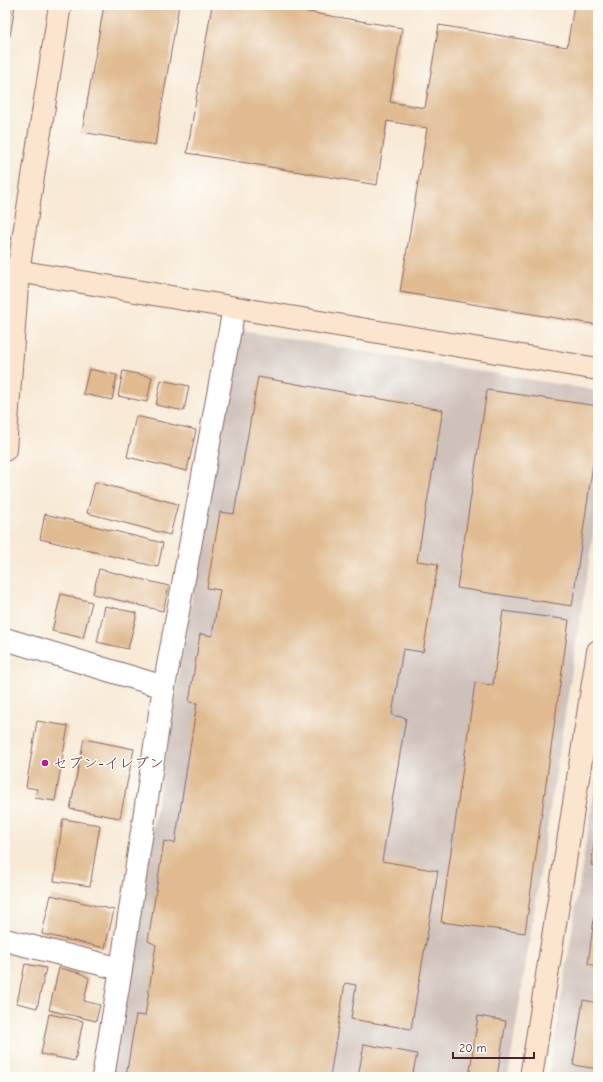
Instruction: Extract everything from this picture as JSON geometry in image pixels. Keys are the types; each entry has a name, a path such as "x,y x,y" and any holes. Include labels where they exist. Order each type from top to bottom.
{"street":[{"path":"5,450 11,271 60,5"},
{"path":"11,271 598,369"},
{"path":"103,1077 164,687 234,308"},
{"path":"5,639 164,687"},
{"path":"531,1077 598,651"},
{"path":"5,940 121,969"}],"shaded area":[{"path":"237,330 598,391 598,504 508,1077 111,1077"},
{"path":"598,766 598,1077 549,1077"}],"building":[{"path":"5,5 15,5 10,36 5,35"},
{"path":"104,5 179,5 155,145 82,132"},
{"path":"212,5 266,5 402,28 390,102 425,108 439,25 567,47 574,5 598,5 598,325 400,292 427,128 387,121 377,185 187,153"},
{"path":"89,369 117,375 112,400 83,394"},
{"path":"123,371 152,377 147,402 118,396"},
{"path":"258,377 443,410 417,561 438,564 423,652 403,649 392,715 406,718 382,861 438,871 411,1029 351,1019 356,985 345,983 330,1077 126,1077 136,1015 145,1016 156,945 148,941 164,841 175,843 197,703 189,702 200,634 212,636 220,590 207,588 220,512 234,514"},
{"path":"161,380 189,386 184,411 156,405"},
{"path":"487,390 598,406 598,430 572,606 457,588"},
{"path":"136,416 196,430 187,471 127,457"},
{"path":"95,482 178,504 170,535 87,513"},
{"path":"45,514 163,543 158,567 40,539"},
{"path":"99,569 169,586 163,611 93,594"},
{"path":"61,594 92,602 83,638 52,631"},
{"path":"105,606 137,613 128,649 97,642"},
{"path":"503,611 569,620 525,933 441,922 475,683 493,685"},
{"path":"37,721 68,726 55,801 35,798 37,789 26,787"},
{"path":"84,739 134,749 120,818 70,809"},
{"path":"63,819 100,825 90,886 54,881"},
{"path":"598,825 598,866 591,865"},
{"path":"51,895 114,910 105,948 42,934"},
{"path":"598,896 598,966 588,964"},
{"path":"25,964 46,968 37,1008 17,1003"},
{"path":"59,968 80,973 89,978 84,1001 100,1005 96,1021 49,1010"},
{"path":"583,1000 598,1003 598,1069 573,1065"},
{"path":"49,1014 83,1021 75,1061 41,1054"},
{"path":"478,1016 506,1021 497,1077 469,1077"},
{"path":"364,1044 417,1054 412,1077 358,1077"}],"place":[{"name":"セブン-イレブン","path":"45,763"}]}
